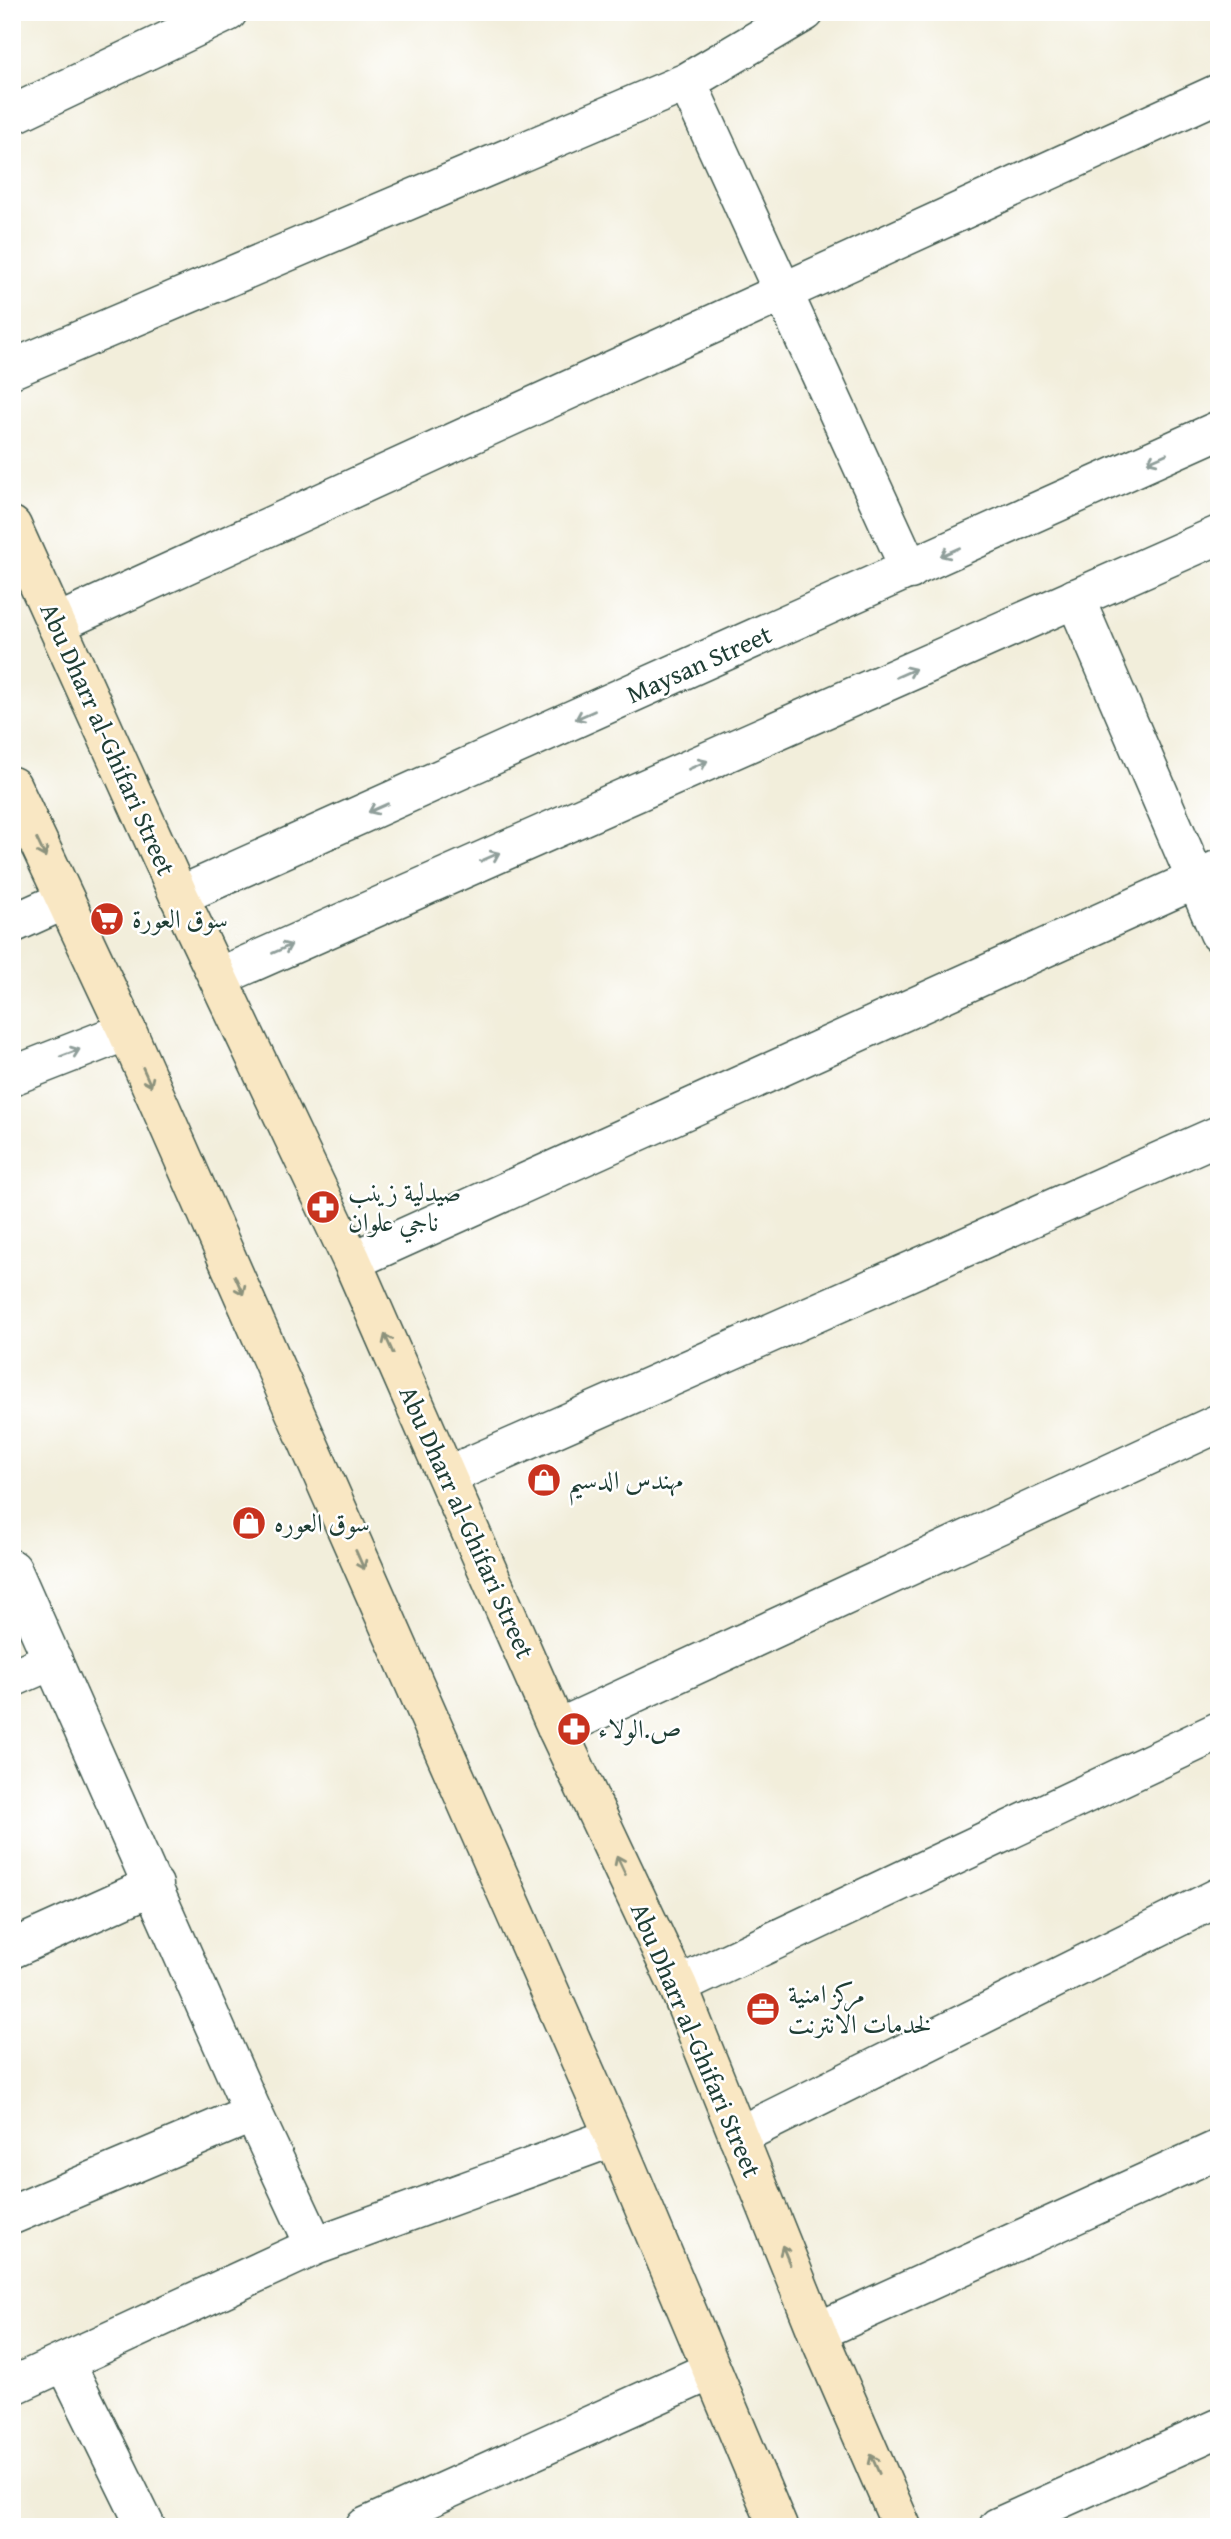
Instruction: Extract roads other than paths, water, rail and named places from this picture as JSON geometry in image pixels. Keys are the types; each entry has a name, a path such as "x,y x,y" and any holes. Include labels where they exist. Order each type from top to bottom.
{"main road":[{"name":"Abu Dharr al-Ghifari Street","path":"12,526 179,896 352,1261 557,1729 678,1986 817,2332 902,2527"},
{"path":"12,786 127,1031 614,2137 710,2371 778,2527"}],"street":[{"path":"12,115 228,12"},
{"path":"12,369 687,82 805,12"},
{"path":"687,82 910,570"},
{"path":"56,624 1219,93"},
{"name":"Maysan Street","path":"179,896 1219,430"},
{"path":"219,977 1219,535"},
{"path":"1075,598 1207,875 1219,933"},
{"path":"352,1261 1207,875"},
{"path":"12,924 65,900"},
{"path":"12,1076 127,1031"},
{"path":"447,1476 1219,1135"},
{"path":"557,1729 1219,1423"},
{"path":"12,1569 253,2113 315,2245"},
{"path":"12,1678 53,1660"},
{"path":"678,1986 1219,1731"},
{"path":"12,1949 154,1885"},
{"path":"738,2136 1219,1897"},
{"path":"12,2215 253,2113"},
{"path":"12,2386 315,2245 614,2137"},
{"path":"817,2332 1219,2149"},
{"path":"65,2361 146,2527"},
{"path":"365,2527 710,2371"},
{"path":"998,2527 1219,2428"}],"place":[{"name":"سوق العورة","path":"107,919"},
{"name":"صيدلية زينب ناجي علوان","path":"323,1207"},
{"name":"مهندس الدسيم","path":"544,1480"},
{"name":"سوق العوره","path":"249,1523"},
{"name":"ص.الولاء","path":"574,1729"},
{"name":"مركز امنية لخدمات الانترنت","path":"763,2009"}]}
